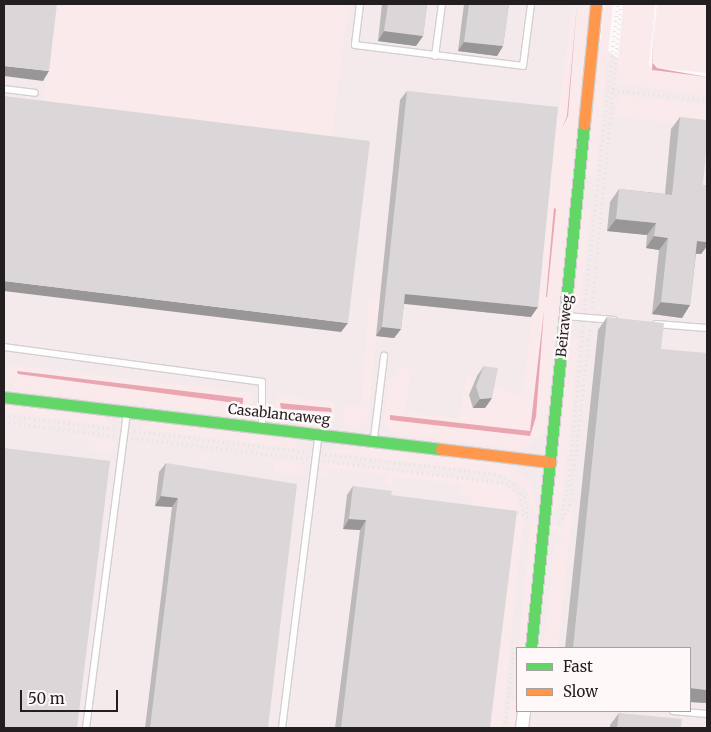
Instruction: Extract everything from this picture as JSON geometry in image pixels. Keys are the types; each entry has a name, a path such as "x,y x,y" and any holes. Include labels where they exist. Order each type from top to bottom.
{"street":[{"name":"Beiraweg","path":"531,647 596,4"},
{"name":"Casablancaweg","path":"4,397 550,462"},
{"path":"522,728 524,712"}],"lane":[{"path":"360,4 355,46 523,66 531,4"},
{"path":"435,56 442,4"},
{"path":"4,88 34,93"},
{"path":"565,316 620,321"},
{"path":"649,323 707,328"},
{"path":"4,347 262,382 262,427"},
{"path":"374,440 384,356"},
{"path":"86,728 127,411"},
{"path":"282,728 319,433"},
{"path":"684,712 707,714"}],"path":[{"path":"4,422 124,433 316,457 495,474 515,484 525,497 528,517 560,518 566,503 617,4"},
{"path":"570,505 591,318 622,4"},
{"path":"613,90 707,100"},
{"path":"4,415 124,433 506,483 524,505 523,511 506,510"},
{"path":"509,696 516,696"}],"shaded area":[{"path":"4,4 584,4 593,40 637,72 707,76 707,728 4,728"},
{"path":"54,4 349,4 332,137 43,100"},
{"path":"572,4 577,4 563,127 579,4 591,4 545,432 521,450 395,434 383,422 389,381 403,368 414,367 420,374 411,374 405,412 459,418 466,375 522,396","holes":["554,209 556,209 547,297 546,296","544,310 532,434 391,415 530,431"]},
{"path":"577,4 568,116 562,128 567,116"},
{"path":"604,4 613,4 595,180 587,173"},
{"path":"623,4 655,4 649,66 657,71 707,77 707,96 616,83"},
{"path":"657,4 707,4 707,73 657,68 652,61"},
{"path":"652,62 657,68 707,77 652,70"},
{"path":"620,95 707,105 707,127 614,117"},
{"path":"591,206 581,304 575,296 582,212"},
{"path":"554,208 556,209 546,297"},
{"path":"369,297 380,300 368,421 354,431 342,419 344,405 361,406"},
{"path":"544,310 536,417 530,436 390,420 390,415 530,431"},
{"path":"579,337 562,500 552,516 569,342"},
{"path":"9,365 254,393 253,407 242,417 17,390 7,378"},
{"path":"17,371 243,398 243,404 18,374"},
{"path":"277,395 336,402 334,419 322,427 285,423 274,411"},
{"path":"4,403 104,415 111,426 4,412"},
{"path":"280,403 331,408 332,412 281,409"},
{"path":"151,420 292,437 300,449 141,429"},
{"path":"4,427 116,440 114,452 88,450 90,439"},
{"path":"132,444 304,464 302,476 274,472 274,462 210,454 208,462 201,461 201,453 139,446 136,455"},
{"path":"338,444 504,463 531,483 538,513 532,512 527,489 504,474 329,452"},
{"path":"321,462 500,483 514,491 524,515 502,728 488,728 472,496 460,495 461,484 394,477 393,486 386,484 387,475 330,468 329,477 320,476"},
{"path":"573,504 558,647 543,647 554,544 561,543 561,534 555,534 552,527 562,527"},
{"path":"531,521 538,522 525,647 518,647"},
{"path":"511,701 516,701 515,728 508,728"}],"building":[{"path":"4,4 57,4 49,71 4,66"},
{"path":"388,4 427,4 423,36 384,31"},
{"path":"469,4 509,4 503,46 464,42"},
{"path":"407,91 558,107 538,307 405,294 401,329 382,327"},
{"path":"4,96 370,141 348,323 4,281"},
{"path":"680,117 707,120 703,185 707,185 707,242 697,241 690,305 661,302 668,238 654,236 656,223 616,219 619,189 672,195"},
{"path":"607,317 664,323 661,349 707,353 707,690 691,688 691,647 573,647"},
{"path":"484,366 498,368 492,398 480,399 476,386"},
{"path":"4,448 110,461 77,728 4,728"},
{"path":"166,463 297,484 268,728 150,728 178,498 161,496"},
{"path":"353,486 392,491 391,495 517,511 490,728 341,728 366,520 349,519"},
{"path":"619,713 682,719 681,728 617,728"}],"traffic: fast":[{"path":"531,647 584,124"},
{"path":"4,397 441,449"}],"traffic: slow":[{"path":"584,124 596,4"},
{"path":"441,449 550,462"}]}
